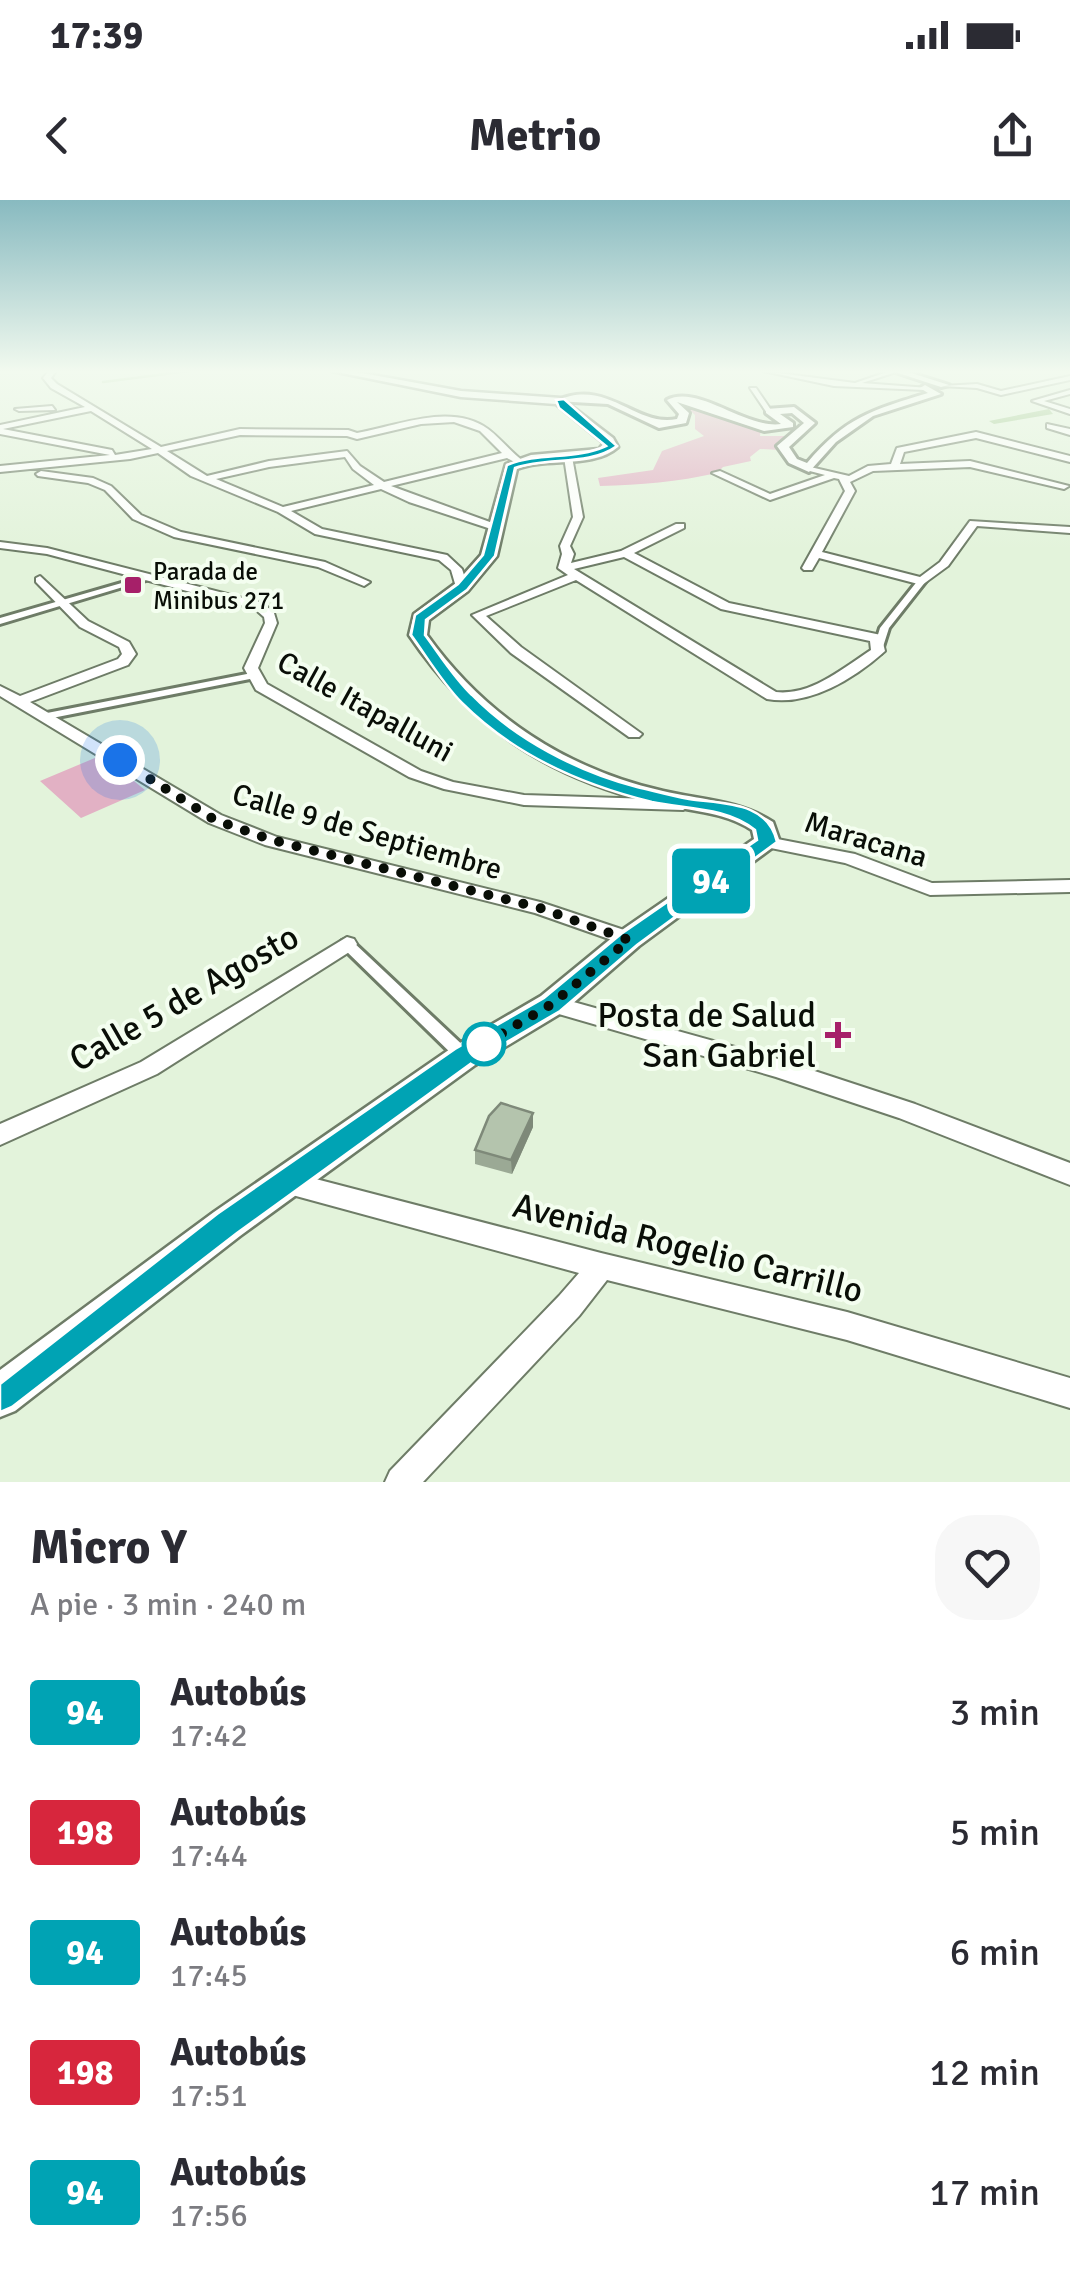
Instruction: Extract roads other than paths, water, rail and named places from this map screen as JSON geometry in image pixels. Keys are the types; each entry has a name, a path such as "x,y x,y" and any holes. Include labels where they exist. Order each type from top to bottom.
{"main road":[{"path":"0,1396 285,1182 464,1056 552,1004 629,940 767,842 764,828 750,816 584,776 508,732 466,699 416,628 420,618 462,587 489,556 512,458 568,458 602,453 612,446 593,431"}],"street":[{"path":"9,431 130,456"},
{"path":"128,431 206,479 334,536 444,556 456,569 462,587"},
{"path":"0,469 130,456 240,432 348,432 357,436 390,431"},
{"path":"486,431 512,458"},
{"path":"803,431 784,446 793,461 844,479 867,469 970,464 1033,479 1065,481"},
{"path":"810,468 832,440 845,431"},
{"path":"895,467 900,450 970,434 1070,459"},
{"path":"206,479 268,464 348,454 357,471 383,486 494,527"},
{"path":"282,510 512,458"},
{"path":"568,458 578,517 564,546 570,572"},
{"path":"40,466 38,472 43,475 90,480 108,488 137,517 178,535 245,552 322,564 364,582"},
{"path":"718,474 770,497 831,476"},
{"path":"808,568 850,491 844,479"},
{"path":"570,572 784,700 823,684 878,651 884,628 922,581 944,564 974,524 1070,530"},
{"path":"634,734 516,650 478,616 680,526"},
{"name":"Calle Itapalluni","path":"0,545 47,551 246,600 270,616 268,635 250,668 261,687 415,774 450,786 524,800 596,805 689,804"},
{"path":"625,553 726,606 876,638 878,651"},
{"path":"816,554 922,581"},
{"path":"0,622 149,578"},
{"path":"22,700 128,658 124,645 84,624 40,580"},
{"path":"47,716 252,676"},
{"name":"Calle 9 de Septiembre","path":"0,690 229,825 272,840 540,908 629,940"},
{"name":"Maracana","path":"767,842 849,858 930,889 1070,886"},
{"path":"348,944 464,1056"},
{"name":"Calle 5 de Agosto","path":"0,1135 149,1068 348,944"},
{"path":"552,1004 778,1068 906,1111 1070,1174"},
{"name":"Avenida Rogelio Carrillo","path":"285,1182 847,1326 1070,1393"},
{"path":"401,1482 569,1306 601,1266"}],"place":[{"name":"Parada de Minibus 271","path":"133,585"},
{"name":"Posta de Salud San Gabriel","path":"838,1035"}]}
